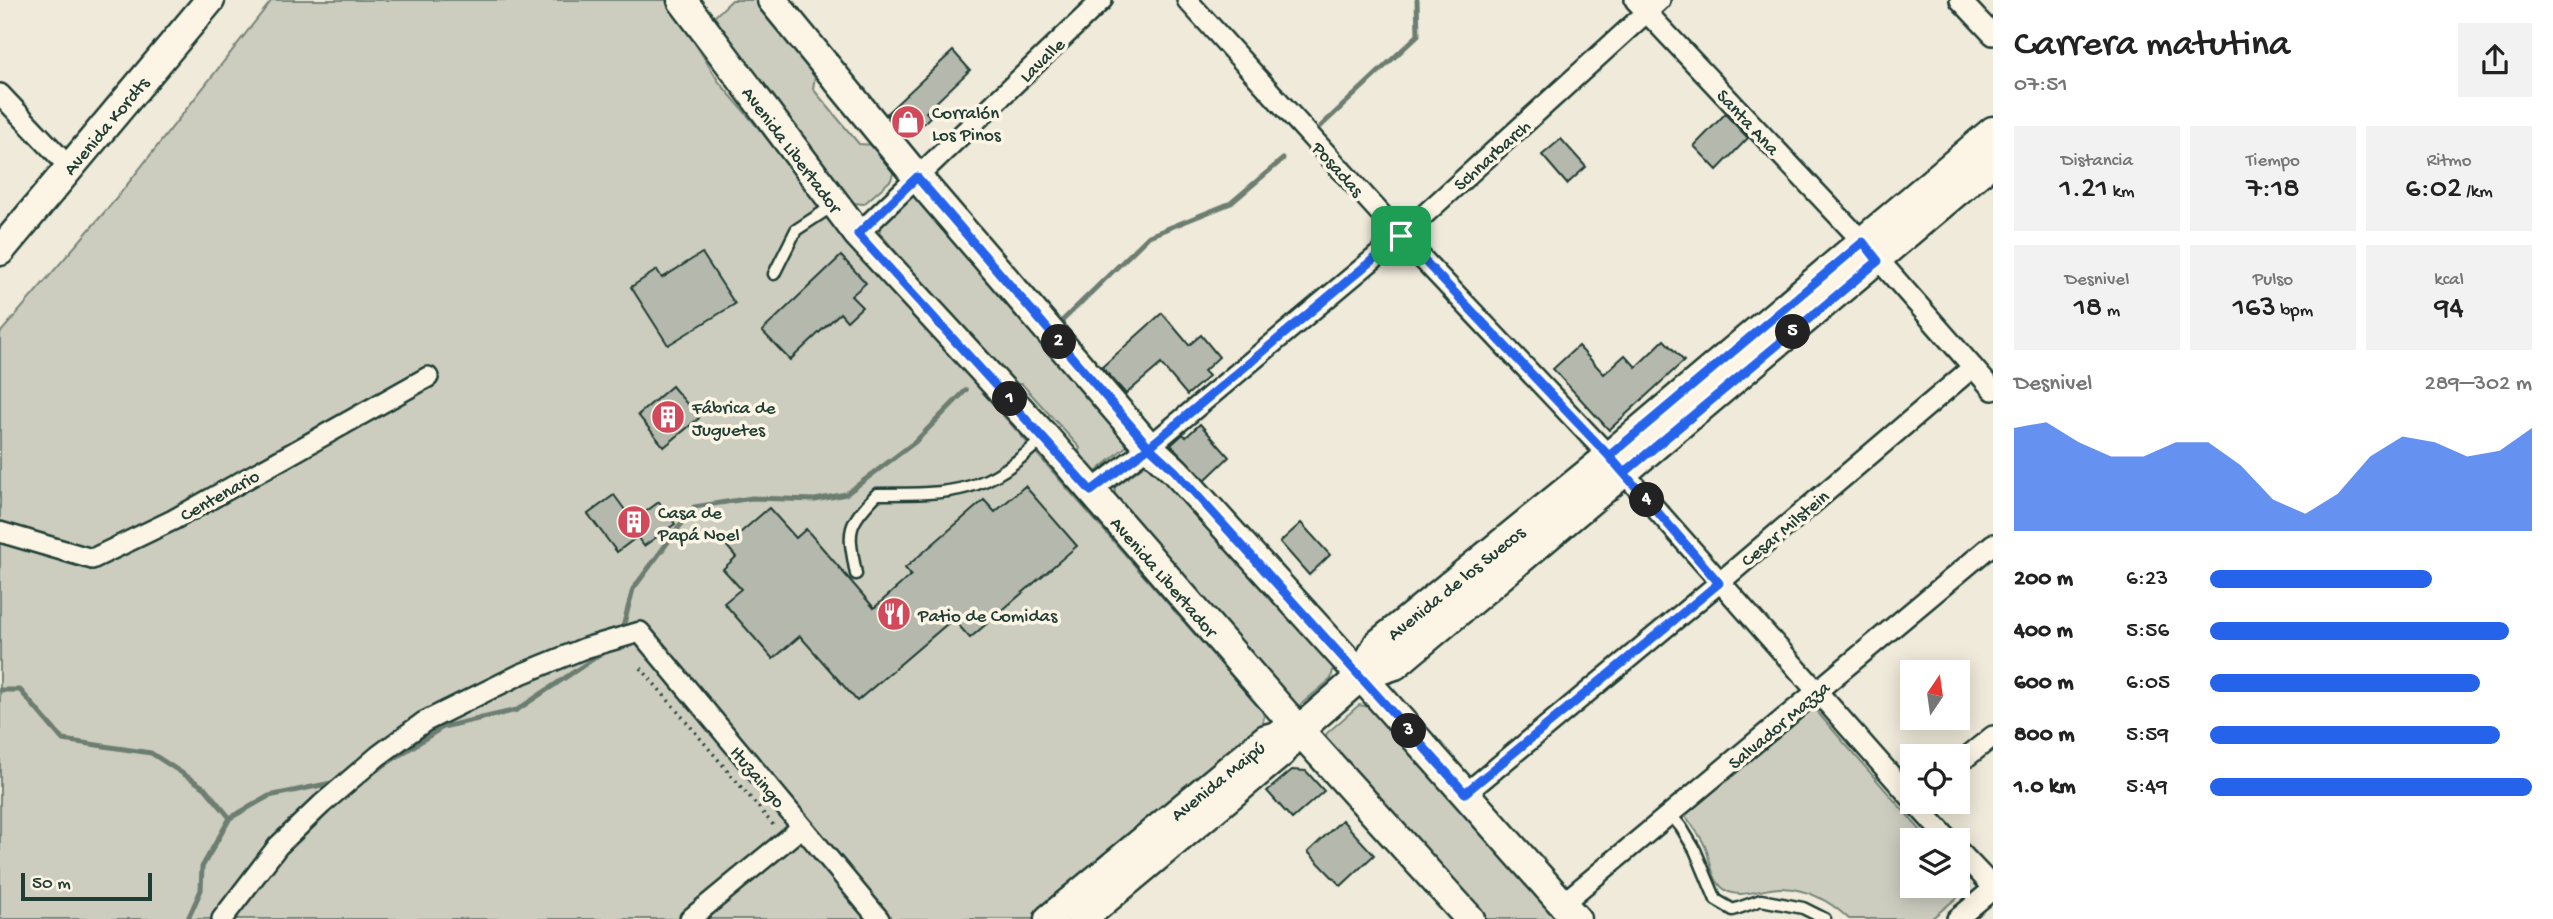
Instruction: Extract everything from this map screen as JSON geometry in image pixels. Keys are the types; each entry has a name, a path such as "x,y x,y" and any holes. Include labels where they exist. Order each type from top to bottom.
{"main road":[{"name":"Avenida Kordts","path":"0,251 209,0"},
{"path":"772,0 917,177 1149,447 1175,471 1361,676 1569,911"},
{"name":"Avenida Libertador","path":"689,3 858,234 1045,437 1299,730 1470,919"},
{"name":"Avenida de los Suecos","path":"1870,251 1993,131"},
{"name":"Avenida de los Suecos","path":"1361,676 1395,665 1617,465 1870,251 1993,161"},
{"path":"1299,730 1361,676"},
{"name":"Avenida Maipú","path":"1049,919 1266,739 1299,730"},
{"name":"Avenida Maipú","path":"1083,919 1281,753 1299,730"}],"street":[{"name":"Lavalle","path":"858,234 1102,0"},
{"name":"Posadas","path":"1187,0 1401,236 1617,465 1900,787"},
{"path":"1961,0 1993,35"},
{"name":"Schnarbarch","path":"1091,491 1149,447 1401,236 1647,4"},
{"name":"Santa Ana","path":"1647,4 1993,390"},
{"path":"0,94 69,167"},
{"name":"Cesar Milstein","path":"1465,793 1719,583 1973,367"},
{"name":"Centenario","path":"0,532 92,559 173,520 428,377"},
{"name":"Salvador Mazza","path":"1569,911 1671,814 1993,544"},
{"name":"Ituzaingo","path":"222,919 278,846 322,804 424,722 521,674 585,648 640,632 879,919"},
{"path":"1970,754 1993,736"},
{"name":"Posadas","path":"1925,814 1938,828"},
{"path":"690,919 802,827"},
{"path":"1957,919 1993,888 1970,863"}],"lane":[{"path":"774,274 796,230 835,205"},
{"path":"856,574 849,534 858,514 877,494 962,490 994,478 1019,461 1045,437"},
{"path":"1671,814 1695,850 1716,900 1733,910 1761,900 1803,908 1825,919"}],"path":[{"path":"641,668 776,828"}],"shaded area":[{"path":"272,0 668,0 719,82 995,406 1262,711 1262,727 1034,919 0,919 0,333 115,200"},
{"path":"732,0 759,0 782,35 815,76 813,89 859,144 875,145 894,170 891,180 864,204 852,203 713,18"},
{"path":"911,196 916,196 1129,444 1097,471 1093,472 1077,457 1080,448 1022,384 1006,385 880,233 879,226"},
{"path":"1146,464 1151,465 1334,666 1331,679 1299,706 1295,706 1114,500 1115,487"},
{"path":"1359,705 1370,707 1558,919 1481,919 1324,740 1327,733"},
{"path":"1812,706 1900,807 1900,814 1906,814 1919,828 1900,828 1900,898 1957,898 1931,919 1849,919 1827,902 1801,891 1775,888 1752,893 1730,892 1716,880 1703,842 1684,814"}],"building":[{"path":"953,51 970,70 926,112 930,117 919,128 902,129 887,113"},
{"path":"1725,114 1748,138 1717,170 1694,146"},
{"path":"1561,139 1586,167 1567,184 1542,155"},
{"path":"702,253 735,304 668,345 631,287 657,270 662,278"},
{"path":"841,256 866,283 851,296 862,307 847,321 840,313 790,360 762,331"},
{"path":"1162,313 1189,345 1201,335 1219,357 1204,371 1209,376 1187,395 1161,364 1126,394 1102,367"},
{"path":"1664,340 1684,361 1609,430 1553,369 1578,346 1604,374 1625,355 1636,367"},
{"name":"Fábrica de Juguetes","path":"672,386 699,418 664,447 638,415"},
{"path":"1200,424 1229,457 1205,480 1171,445 1183,434 1186,437"},
{"path":"1025,486 1077,546 970,638 953,619 857,701 800,636 773,659 724,603 741,589 723,569 736,557 726,545 769,508 796,538 806,529 874,608 911,575 905,568 984,500 995,512"},
{"name":"Casa de Papá Noel","path":"614,495 633,521 659,502 675,524 644,546 637,537 617,552 588,514"},
{"path":"1301,523 1330,555 1309,575 1280,542"},
{"path":"1292,770 1306,771 1324,791 1292,819 1267,791"},
{"path":"1342,820 1374,855 1341,886 1308,852"}],"waterway":[{"path":"1321,126 1418,35 1417,0"},
{"path":"1063,320 1149,236 1231,203 1283,159"},
{"path":"622,631 633,589 694,507 752,498 815,500 846,494 915,442 966,390"},
{"path":"372,773 443,727 517,710 608,649"},
{"path":"0,690 20,690 63,740 151,753 205,788 230,818"},
{"path":"188,919 201,890 202,867 230,818 269,796 336,782"}],"place":[{"name":"Corralón Los Pinos","path":"908,122"},
{"name":"Fábrica de Juguetes","path":"668,417"},
{"name":"Casa de Papá Noel","path":"634,522"},
{"name":"Patio de Comidas","path":"894,614"}],"route":[{"path":"1401,236 1149,447 1091,491 1045,437 858,234 917,177 1149,447 1175,471 1465,793 1719,583 1609,456 1863,242 1878,261 1624,473 1609,456 1401,236"}]}
